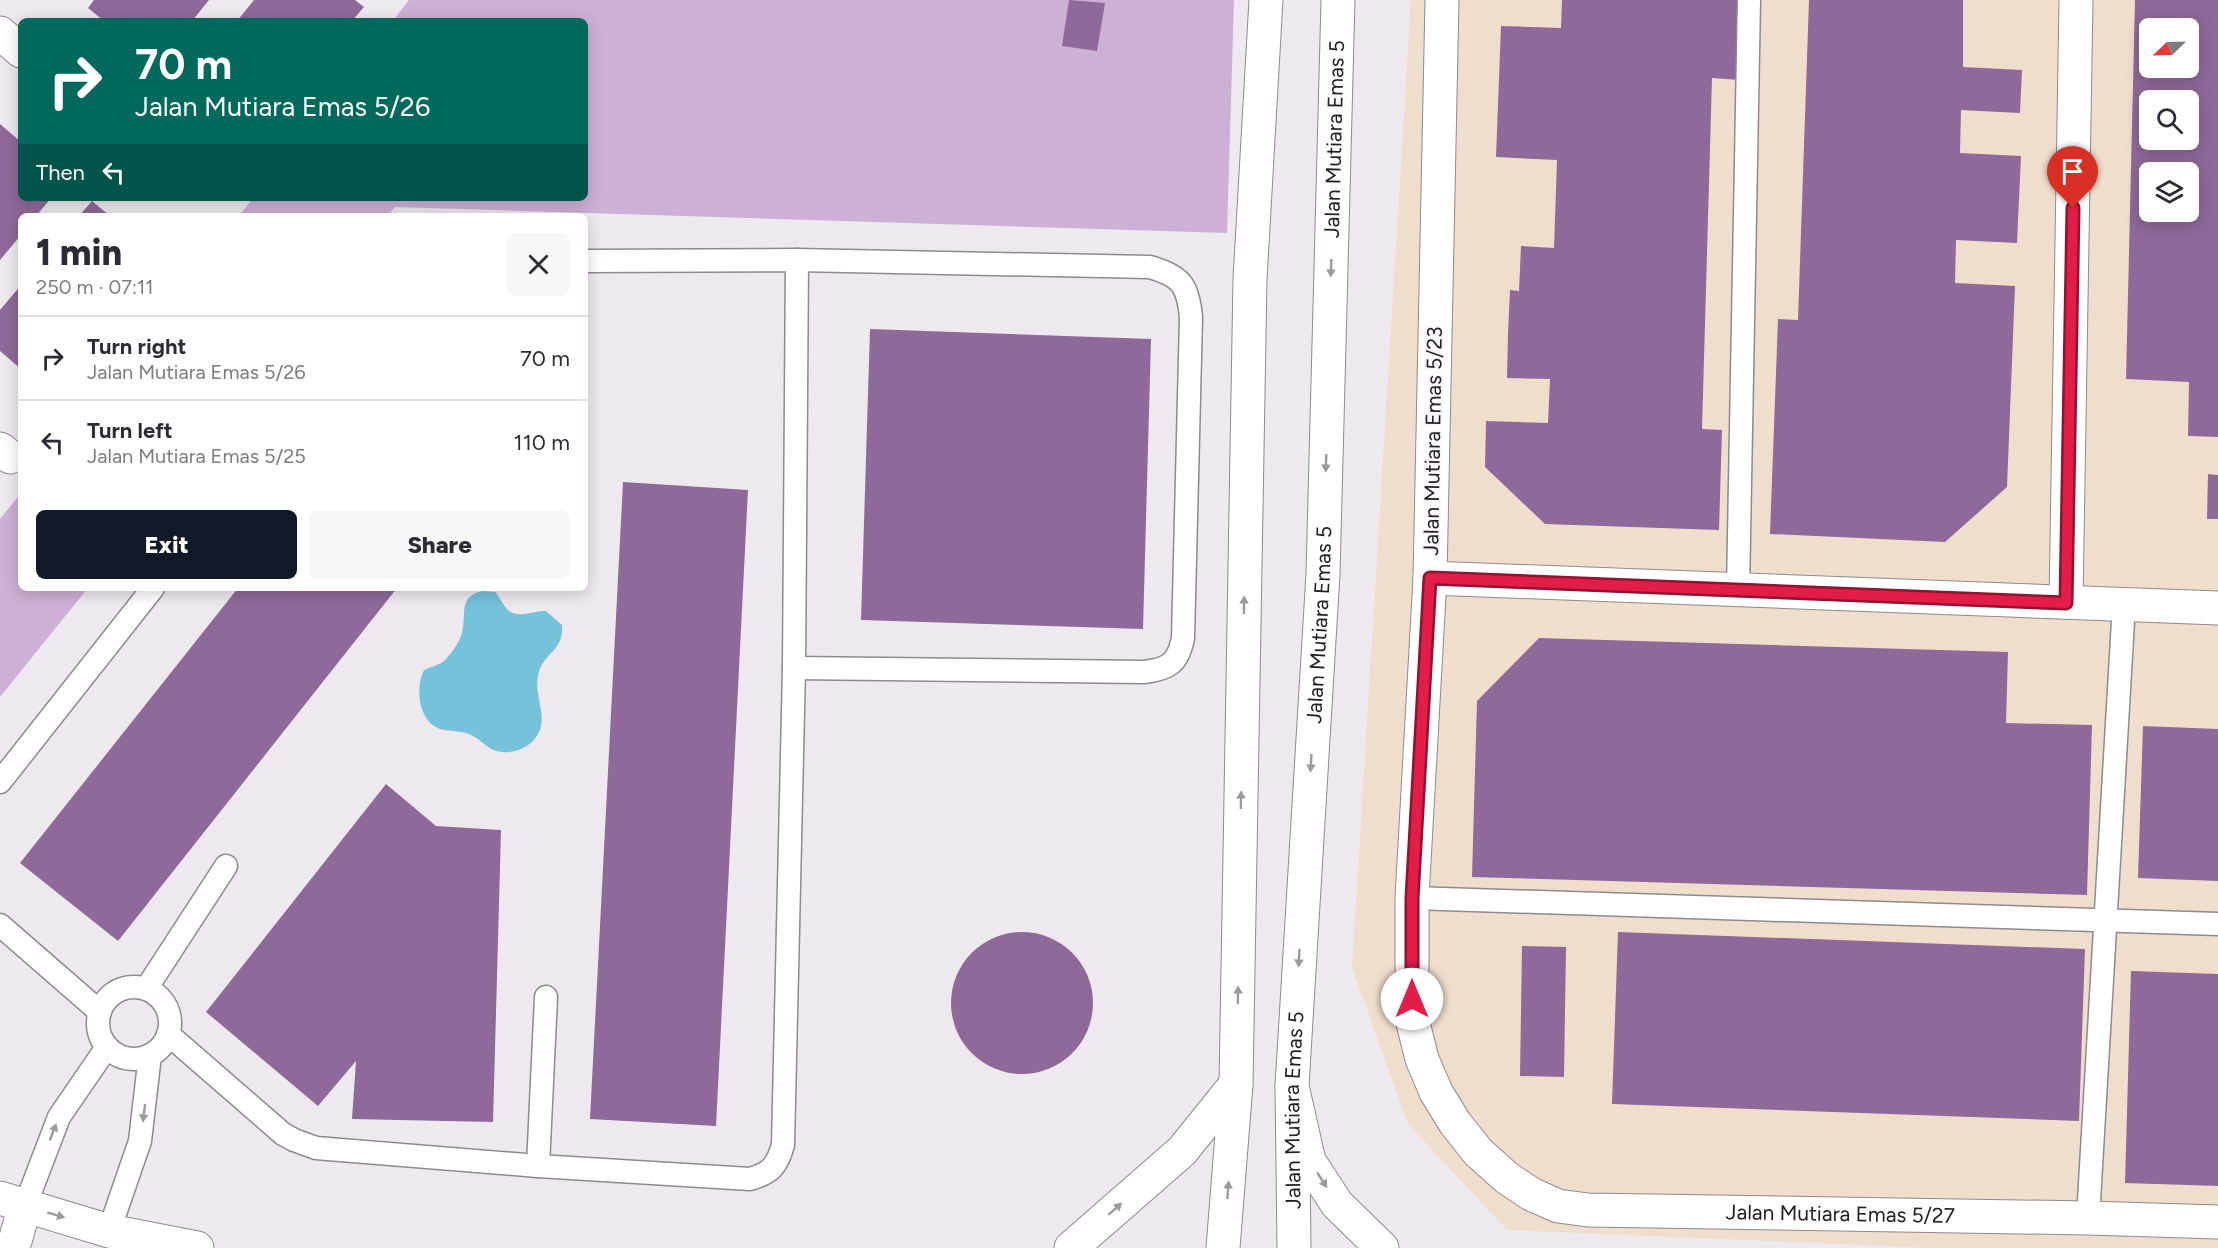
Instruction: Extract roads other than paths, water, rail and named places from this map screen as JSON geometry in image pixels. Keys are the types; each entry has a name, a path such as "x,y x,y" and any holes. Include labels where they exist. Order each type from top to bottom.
{"street":[{"path":"1223,1248 1236,1084 1250,279 1266,0"},
{"name":"Jalan Mutiara Emas 5","path":"1294,1248 1292,1086 1323,574 1338,0"},
{"name":"Jalan Mutiara Emas 5/23","path":"1442,0 1430,578 1412,898 1412,1019 1422,1059 1436,1092 1455,1123 1478,1152"},
{"path":"2066,603 2076,0"},
{"path":"0,33 18,48"},
{"path":"1430,578 2218,608"},
{"path":"1071,1248 1182,1151 1236,1084"},
{"path":"1292,1086 1309,1161 1337,1204 1382,1248"},
{"name":"Jalan Mutiara Emas 5/27","path":"1478,1152 1507,1178 1532,1194 1558,1206 1588,1210 2218,1222"},
{"path":"13,1248 13,1202 107,1240 197,1248"}],"lane":[{"path":"1738,590 1749,0"},
{"path":"588,261 797,260 1150,267 1167,272 1180,282 1189,295 1191,317 1183,638 1180,651 1172,663 1162,670 1144,672 794,668"},
{"path":"168,1034 279,1130 305,1144 327,1149 538,1166 750,1179 763,1176 774,1168 783,1145 794,668 797,260"},
{"path":"0,782 151,591"},
{"path":"2088,1218 2124,604"},
{"path":"146,989 226,866"},
{"path":"1412,898 2218,924"},
{"path":"0,925 100,1012"},
{"path":"136,986 146,989 163,1002 168,1012 170,1023 168,1034 164,1043 150,1055 128,1058 107,1047 99,1031 100,1012 104,1003 117,991 136,986"},
{"path":"538,1166 546,997"},
{"path":"13,1202 59,1117 107,1047"},
{"path":"107,1240 140,1141 150,1055"}],"water":[{"path":"483,591 495,592 511,612 521,614 546,611 562,625 560,641 544,661 538,676 541,727 530,744 512,752 494,750 467,733 440,729 427,719 420,703 421,677 424,670 443,662 452,652 463,629 466,602 469,597"}]}
